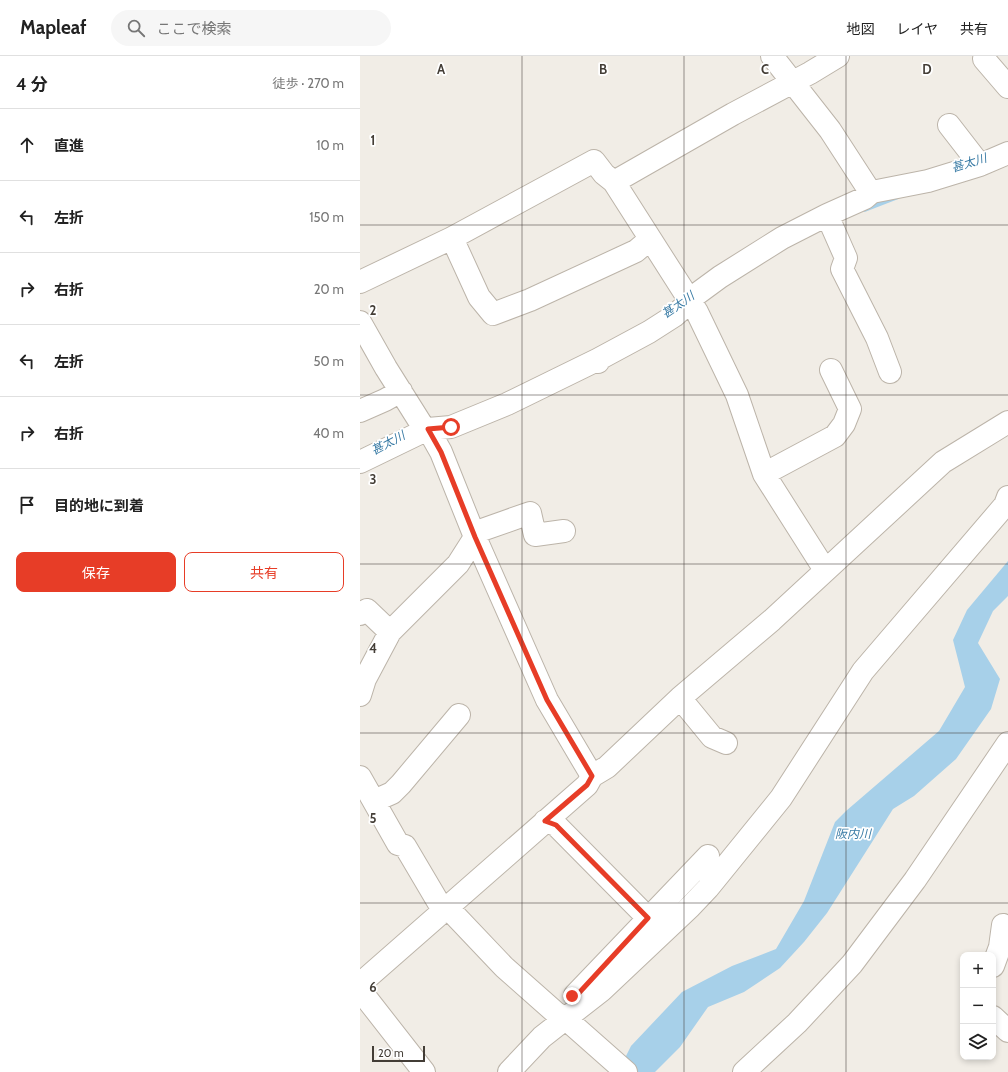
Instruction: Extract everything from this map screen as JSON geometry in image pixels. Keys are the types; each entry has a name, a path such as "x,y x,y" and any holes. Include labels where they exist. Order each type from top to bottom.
{"street":[{"path":"772,56 830,130 867,187 872,192"},
{"path":"614,182 838,56"},
{"path":"984,59 1008,87"},
{"path":"949,126 980,165"},
{"path":"360,462 514,401 597,361 693,305 720,277 782,238 829,220 865,198 872,192 928,181 980,165 1008,154"},
{"path":"360,282 452,238 594,161 604,174 614,182 693,305 737,394 764,474 825,570"},
{"path":"829,220 846,258 842,269 876,338 890,372"},
{"path":"452,238 479,297 493,314 530,300 636,251 650,240"},
{"path":"360,322 386,368 430,434 547,700 592,776"},
{"path":"764,474 835,436 844,424 850,409 831,370"},
{"path":"360,411 401,391"},
{"path":"360,984 587,785 592,776 607,767 680,698 772,620 943,462 1008,422"},
{"path":"561,1016 602,990 690,907 708,888 781,798 863,671 1005,505 1008,497"},
{"path":"360,695 365,679 390,632 458,564 479,531 530,513 535,535 564,531"},
{"path":"360,614 367,610 390,632"},
{"path":"680,698 712,737 726,743"},
{"path":"374,801 392,793 401,784 459,715"},
{"path":"744,1072 797,1024 852,964 915,880 1008,743"},
{"path":"360,777 398,844 405,846 446,910 504,967 626,1072"},
{"path":"545,821 556,825 648,918"},
{"path":"509,1072 536,1046 561,1016 572,996 578,994 708,856"},
{"path":"996,958 1000,947 1003,925"},
{"path":"360,990 424,1072"},
{"path":"996,1020 1008,1031"}],"water":[{"name":"阪内川","path":"1008,561 1008,596 993,611 978,643 1000,679 991,709 956,759 914,796 893,809 827,913 804,942 780,968 744,992 708,1007 680,1047 655,1072 618,1072 631,1046 682,992 732,966 776,949 804,901 835,822 939,731 965,687 953,640 967,610"}],"waterway":[{"name":"甚太川","path":"865,209 896,197"}],"route":[{"path":"451,427 428,429 441,452 475,537 547,700 592,776 587,785 545,821 556,825 648,918 578,994 572,996"}]}
